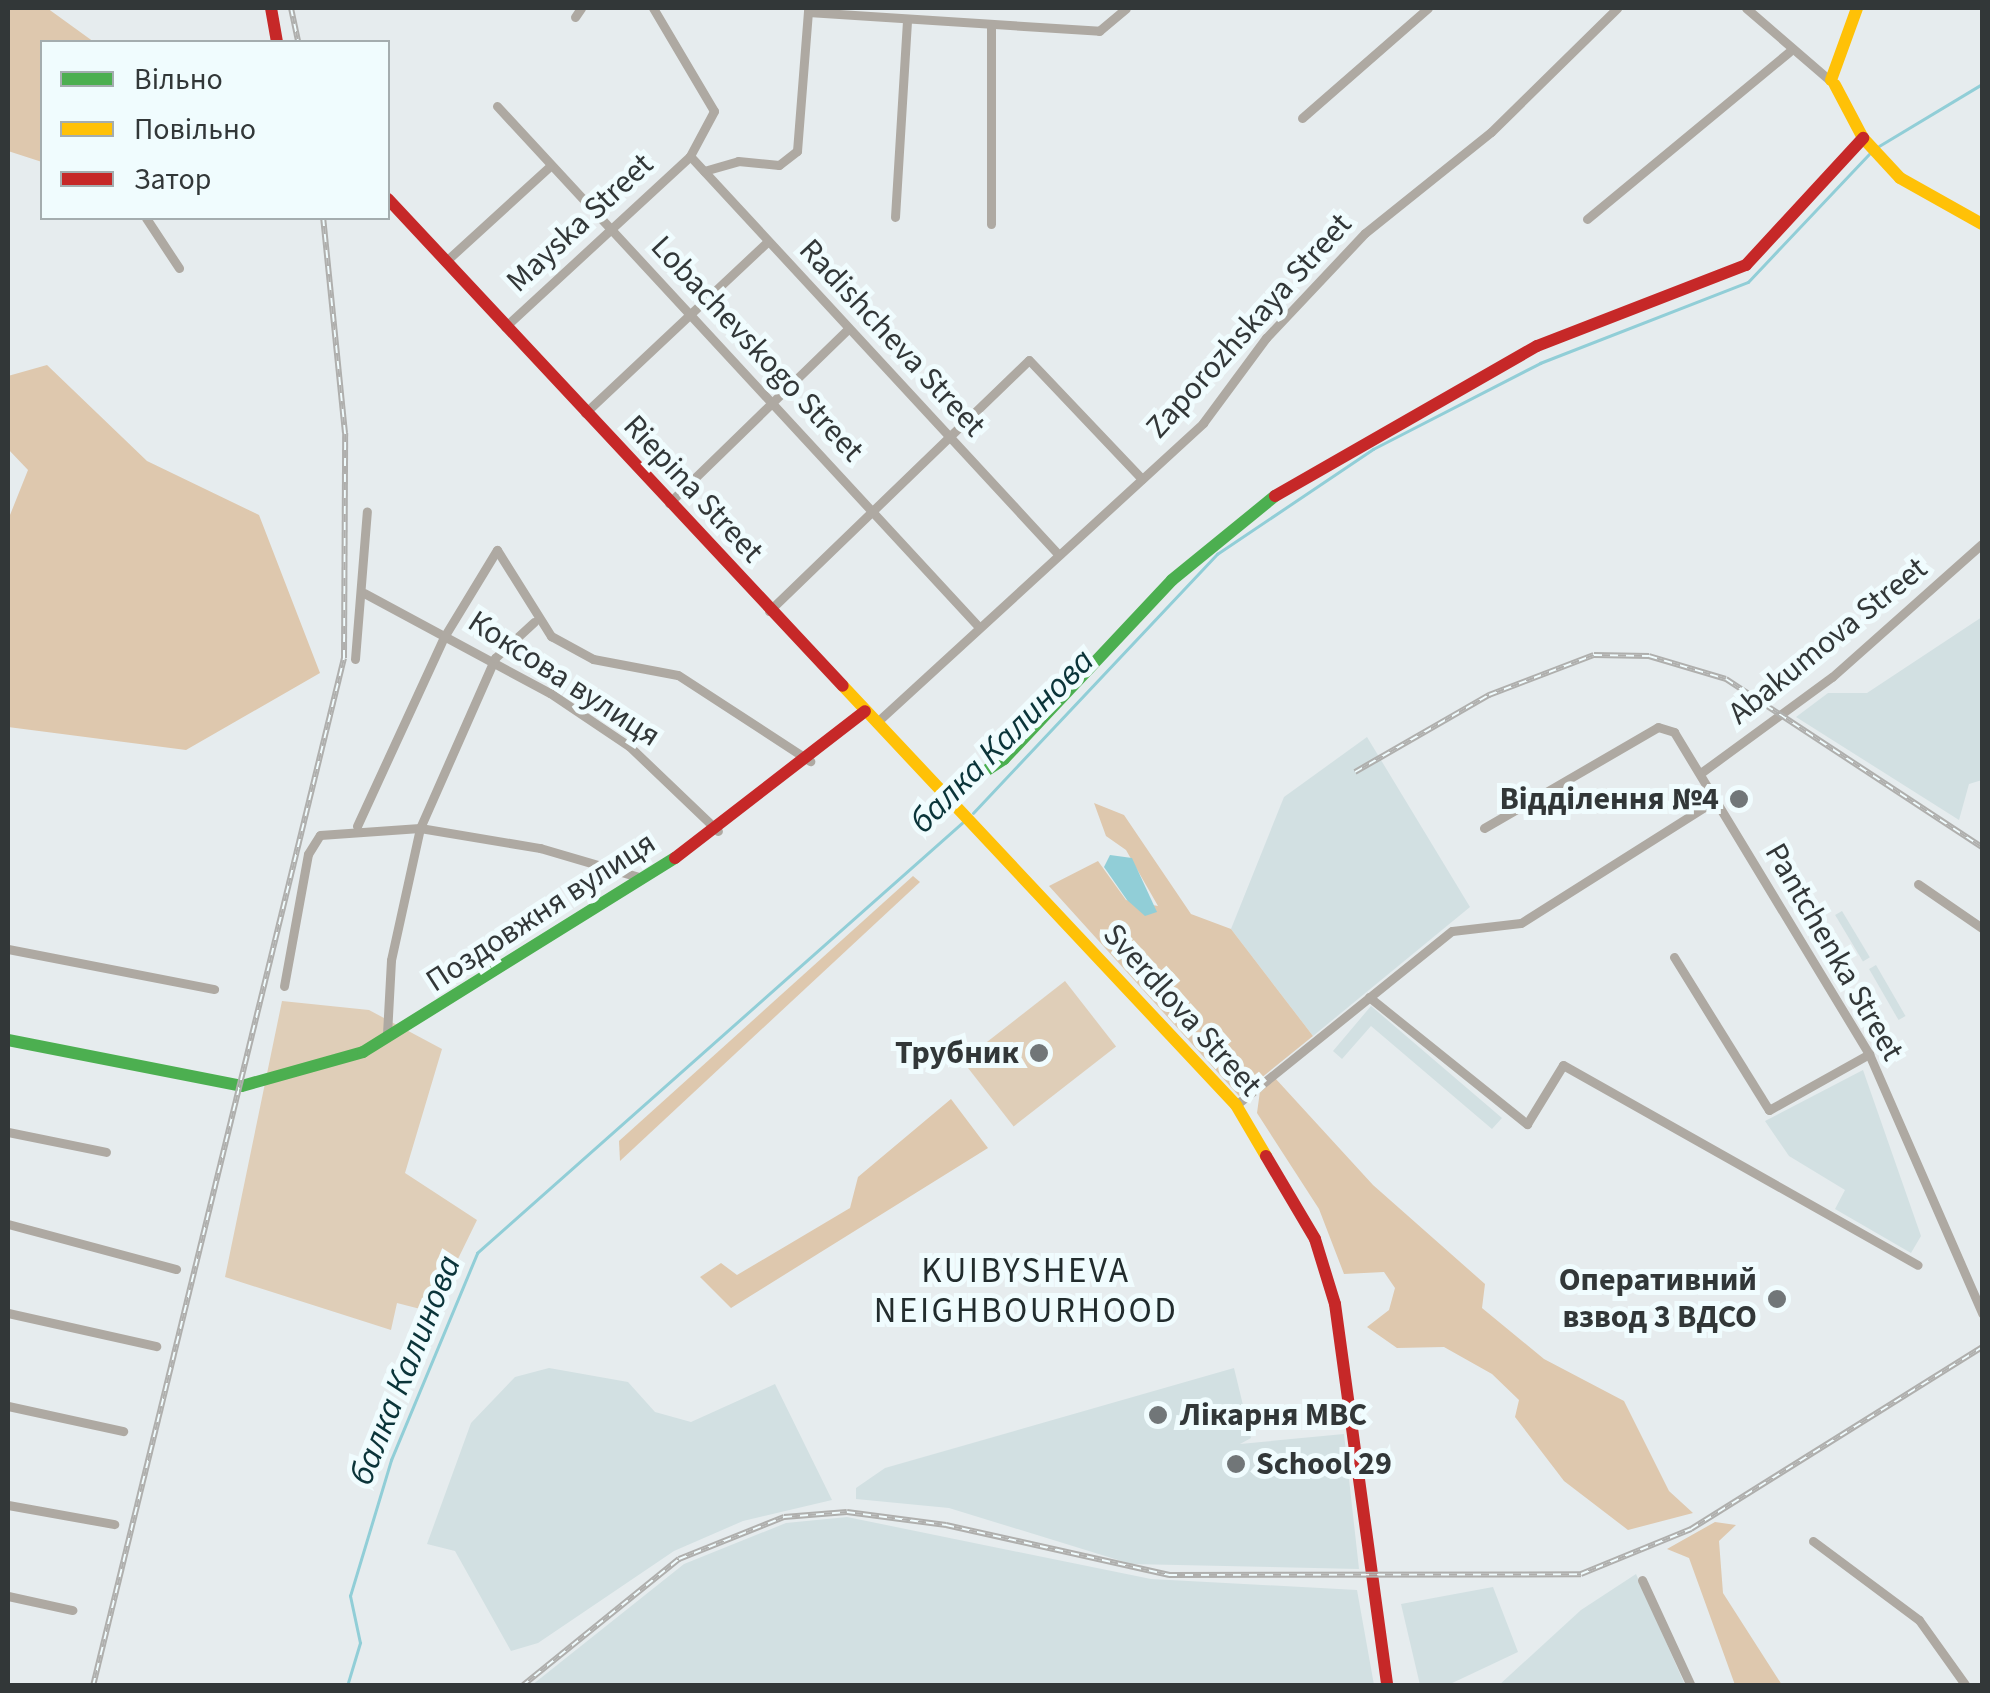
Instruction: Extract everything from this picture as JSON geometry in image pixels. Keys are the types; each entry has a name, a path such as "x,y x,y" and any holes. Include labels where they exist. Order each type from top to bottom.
{"street":[{"path":"271,8 277,40"},
{"name":"Mayska Street","path":"505,327 690,156 714,111 653,8"},
{"path":"704,171 738,160 780,165 797,152 808,10 906,20 1100,30 1126,8"},
{"path":"1302,118 1428,8"},
{"name":"Zaporozhskaya Street","path":"876,722 1203,423 1266,338 1365,233 1490,132 1617,8"},
{"path":"1746,8 1784,34 1789,52 1833,82 1863,138 1887,165 1982,224"},
{"path":"1833,82 1856,8"},
{"path":"895,217 906,20"},
{"path":"991,24 991,224"},
{"path":"1587,219 1789,52"},
{"name":"Lobachevskogo Street","path":"497,106 979,626"},
{"path":"946,796 1004,759 1172,580 1260,506 1360,440 1537,346 1746,265 1863,138"},
{"name":"Radishcheva Street","path":"690,156 1058,554"},
{"path":"446,262 550,166"},
{"name":"Riepina Street","path":"390,201 769,611 946,796 964,810"},
{"path":"147,220 179,268"},
{"path":"585,413 768,241"},
{"path":"668,503 848,329"},
{"path":"769,611 1029,360 1142,478"},
{"path":"356,658 364,593 367,511"},
{"name":"Abakumova Street","path":"1702,772 1832,677 1982,544"},
{"path":"357,826 446,632 497,550 534,622 593,659 643,661 678,674 810,762"},
{"name":"Коксова вулиця","path":"364,593 495,658 629,746 718,831"},
{"path":"387,1034 390,960 420,828 495,658 534,622"},
{"name":"Поздовжня вулиця","path":"8,1040 213,1080 272,1080 363,1052 387,1034 436,1014 718,831 810,762 865,711"},
{"name":"Pantchenka Street","path":"1484,828 1658,727 1674,732 1702,772 1869,1054 1982,1313"},
{"path":"1236,1105 1452,932 1521,923 1717,799"},
{"name":"Sverdlova Street","path":"964,810 1236,1105 1314,1240 1334,1304 1387,1686"},
{"path":"284,986 308,854 320,834 357,826 420,828 540,848 642,878"},
{"path":"1918,884 1982,928"},
{"path":"8,950 214,989"},
{"path":"1674,957 1769,1110 1869,1054"},
{"path":"1369,997 1527,1124 1563,1065 1918,1265"},
{"path":"8,1132 106,1152"},
{"path":"8,1224 176,1269"},
{"path":"8,1314 156,1346"},
{"path":"8,1406 123,1431"},
{"path":"8,1505 114,1524"},
{"path":"1813,1540 1919,1620 1966,1686"},
{"path":"1642,1580 1691,1686"},
{"path":"8,1596 72,1610"}],"shaded area":[{"path":"8,8 47,8 91,40 40,40 40,161 8,151"},
{"path":"47,365 147,461 259,515 320,673 186,750 8,727 8,520 28,470 8,449 8,376"},
{"path":"1982,617 1982,780 1969,784 1959,820 1796,717 1828,693 1867,693"},
{"path":"1367,737 1470,907 1313,1036 1231,929 1284,797"},
{"path":"1094,803 1124,815 1191,914 1231,929 1313,1036 1239,1096 1049,886 1098,861 1126,900 1158,906 1126,850 1106,836"},
{"path":"913,876 920,882 620,1161 619,1141"},
{"path":"1842,911 1870,957 1863,961 1835,915"},
{"path":"1876,965 1906,1016 1899,1020 1869,969"},
{"name":"Трубник","path":"1065,981 1116,1046 1014,1126 963,1061"},
{"path":"282,1001 369,1010 442,1049 405,1173 477,1220 432,1312 397,1303 391,1330 225,1277"},
{"path":"1371,1006 1502,1118 1492,1129 1371,1026 1342,1059 1333,1051"},
{"path":"1863,1070 1921,1236 1911,1253 1835,1209 1845,1190 1789,1156 1765,1121"},
{"path":"1275,1078 1373,1185 1485,1284 1482,1308 1544,1359 1624,1401 1669,1491 1693,1513 1628,1530 1564,1481 1515,1417 1519,1400 1492,1374 1444,1347 1397,1348 1367,1327 1389,1310 1395,1288 1384,1272 1344,1274 1319,1209 1257,1113 1260,1091"},
{"path":"951,1099 988,1148 731,1308 700,1277 721,1263 737,1275 850,1208 858,1177"},
{"path":"549,1368 628,1382 655,1412 691,1422 775,1384 832,1500 743,1521 674,1551 538,1643 511,1651 455,1551 427,1544 471,1423 515,1377"},
{"path":"1234,1368 1251,1438 1240,1444 1344,1434 1359,1569 1131,1564 949,1508 856,1499 856,1488 885,1468"},
{"path":"847,1517 1151,1579 1357,1590 1374,1685 532,1685 684,1564 786,1523"},
{"path":"1715,1522 1736,1525 1719,1541 1723,1593 1782,1685 1735,1685 1689,1558 1667,1549"},
{"path":"1636,1574 1685,1685 1498,1686 1581,1610"},
{"path":"1493,1587 1518,1652 1448,1685 1420,1685 1401,1604"}],"water":[{"path":"1110,855 1132,858 1157,912 1145,916 1127,900 1104,867"}],"waterway":[{"name":"балка Калинова","path":"1879,146 1982,84"},
{"name":"балка Калинова","path":"973,813 1217,554 1373,449 1540,363 1748,282 1869,154"},
{"name":"балка Калинова","path":"347,1686 360,1643 350,1596 391,1460 477,1253 963,822"}],"railway":[{"path":"291,8 298,40"},
{"path":"93,1686 344,658 345,433 323,220"},
{"path":"1355,772 1489,695 1594,655 1649,656 1726,679 1982,847"},
{"path":"522,1686 679,1559 784,1517 847,1512 946,1525 1169,1575 1581,1574 1691,1529 1982,1347"}],"traffic: fast":[{"path":"947,796 1004,759 1172,580 1275,496"},
{"path":"8,1040 242,1086 363,1052 675,858"}],"traffic: slow":[{"path":"1831,80 1857,8"},
{"path":"1835,85 1863,138 1900,178 1982,224"},
{"path":"843,686 1236,1105 1266,1156"}],"traffic: jam":[{"path":"271,8 277,40"},
{"path":"1275,496 1537,346 1746,265 1863,138"},
{"path":"390,201 843,686"},
{"path":"675,858 865,711"},
{"path":"1266,1156 1315,1239 1335,1304 1387,1686"}],"place":[{"name":"Відділення №4","path":"1739,799"},
{"name":"Трубник","path":"1039,1053"},
{"name":"Оперативний взвод 3 ВДСО","path":"1777,1299"},
{"name":"Лікарня МВС","path":"1158,1415"},
{"name":"School 29","path":"1236,1464"}],"district":[{"name":"KUIBYSHEVA NEIGHBOURHOOD","path":"1026,1291"}]}
